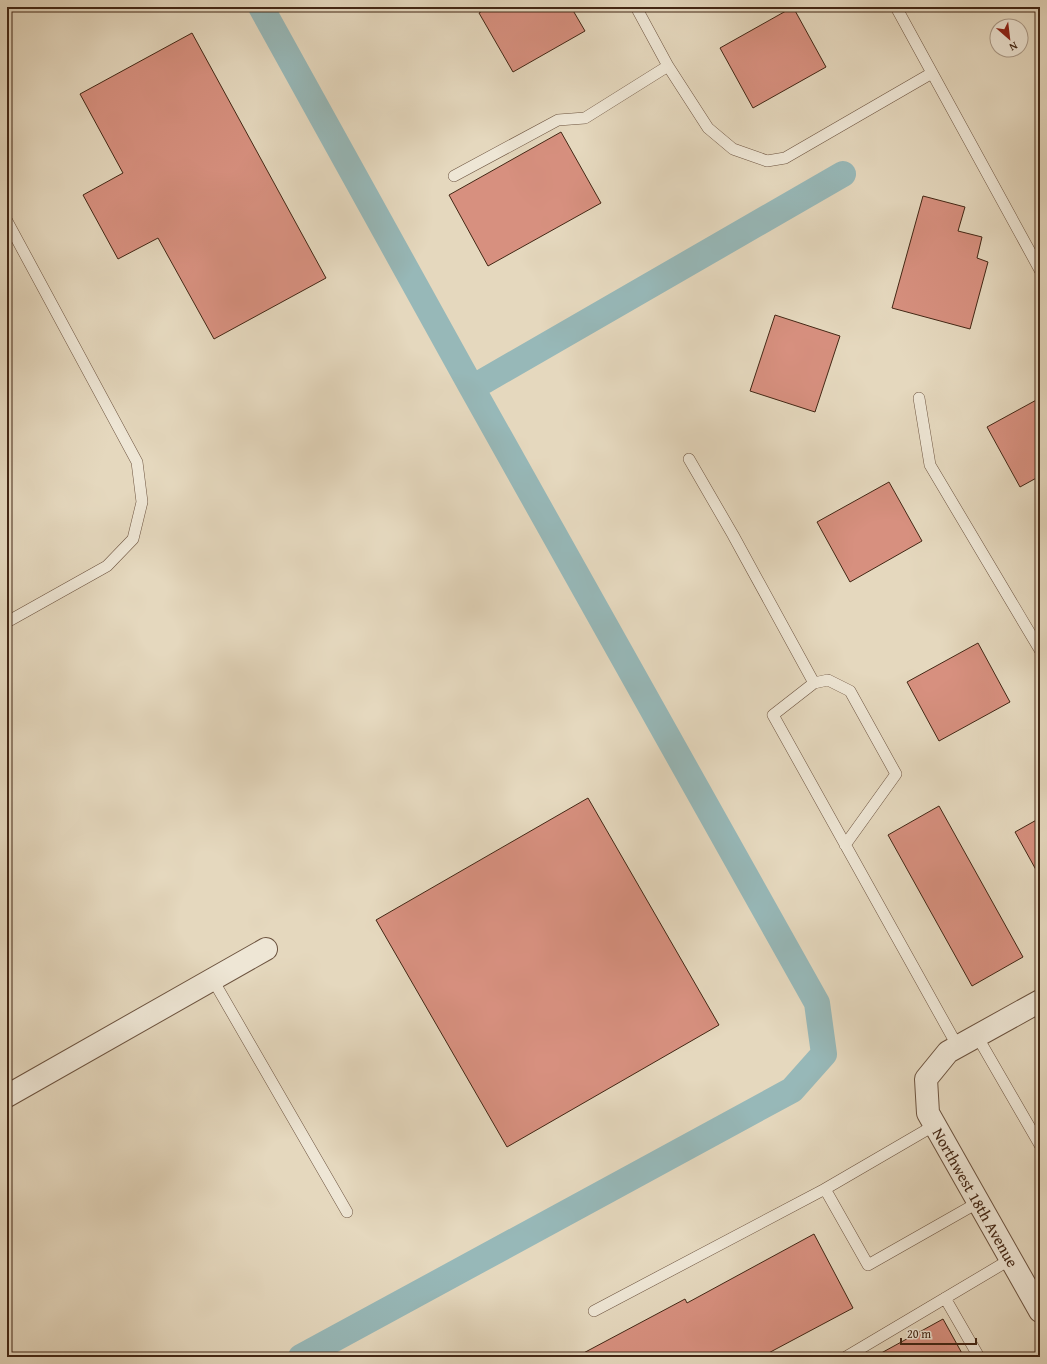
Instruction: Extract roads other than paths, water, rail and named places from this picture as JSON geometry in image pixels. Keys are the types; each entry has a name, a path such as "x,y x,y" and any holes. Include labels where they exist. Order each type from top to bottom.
{"street":[{"path":"7,1096 266,949"},
{"path":"958,1047 1040,1001"},
{"name":"Northwest 18th Avenue","path":"958,1047 948,1052 926,1079 928,1113 1040,1311"}],"lane":[{"path":"636,7 668,66 708,128 733,149 767,161 785,158 932,73"},
{"path":"896,7 1040,270"},
{"path":"454,176 558,120 585,118 668,66"},
{"path":"7,221 137,462 142,502 133,539 108,566 7,622"},
{"path":"919,398 930,465 1040,650"},
{"path":"689,459 733,535 814,683"},
{"path":"845,845 896,774 850,691 828,680 814,683 773,715 845,845 958,1047"},
{"path":"213,980 347,1212"},
{"path":"977,1036 1040,1145"},
{"path":"594,1311 825,1189 935,1125"},
{"path":"825,1189 868,1265 979,1202"},
{"path":"846,1357 1011,1259"},
{"path":"945,1298 980,1357"}],"waterway":[{"path":"261,7 472,388 817,1003 824,1054 792,1090 301,1357"},
{"path":"472,388 843,174"}]}
